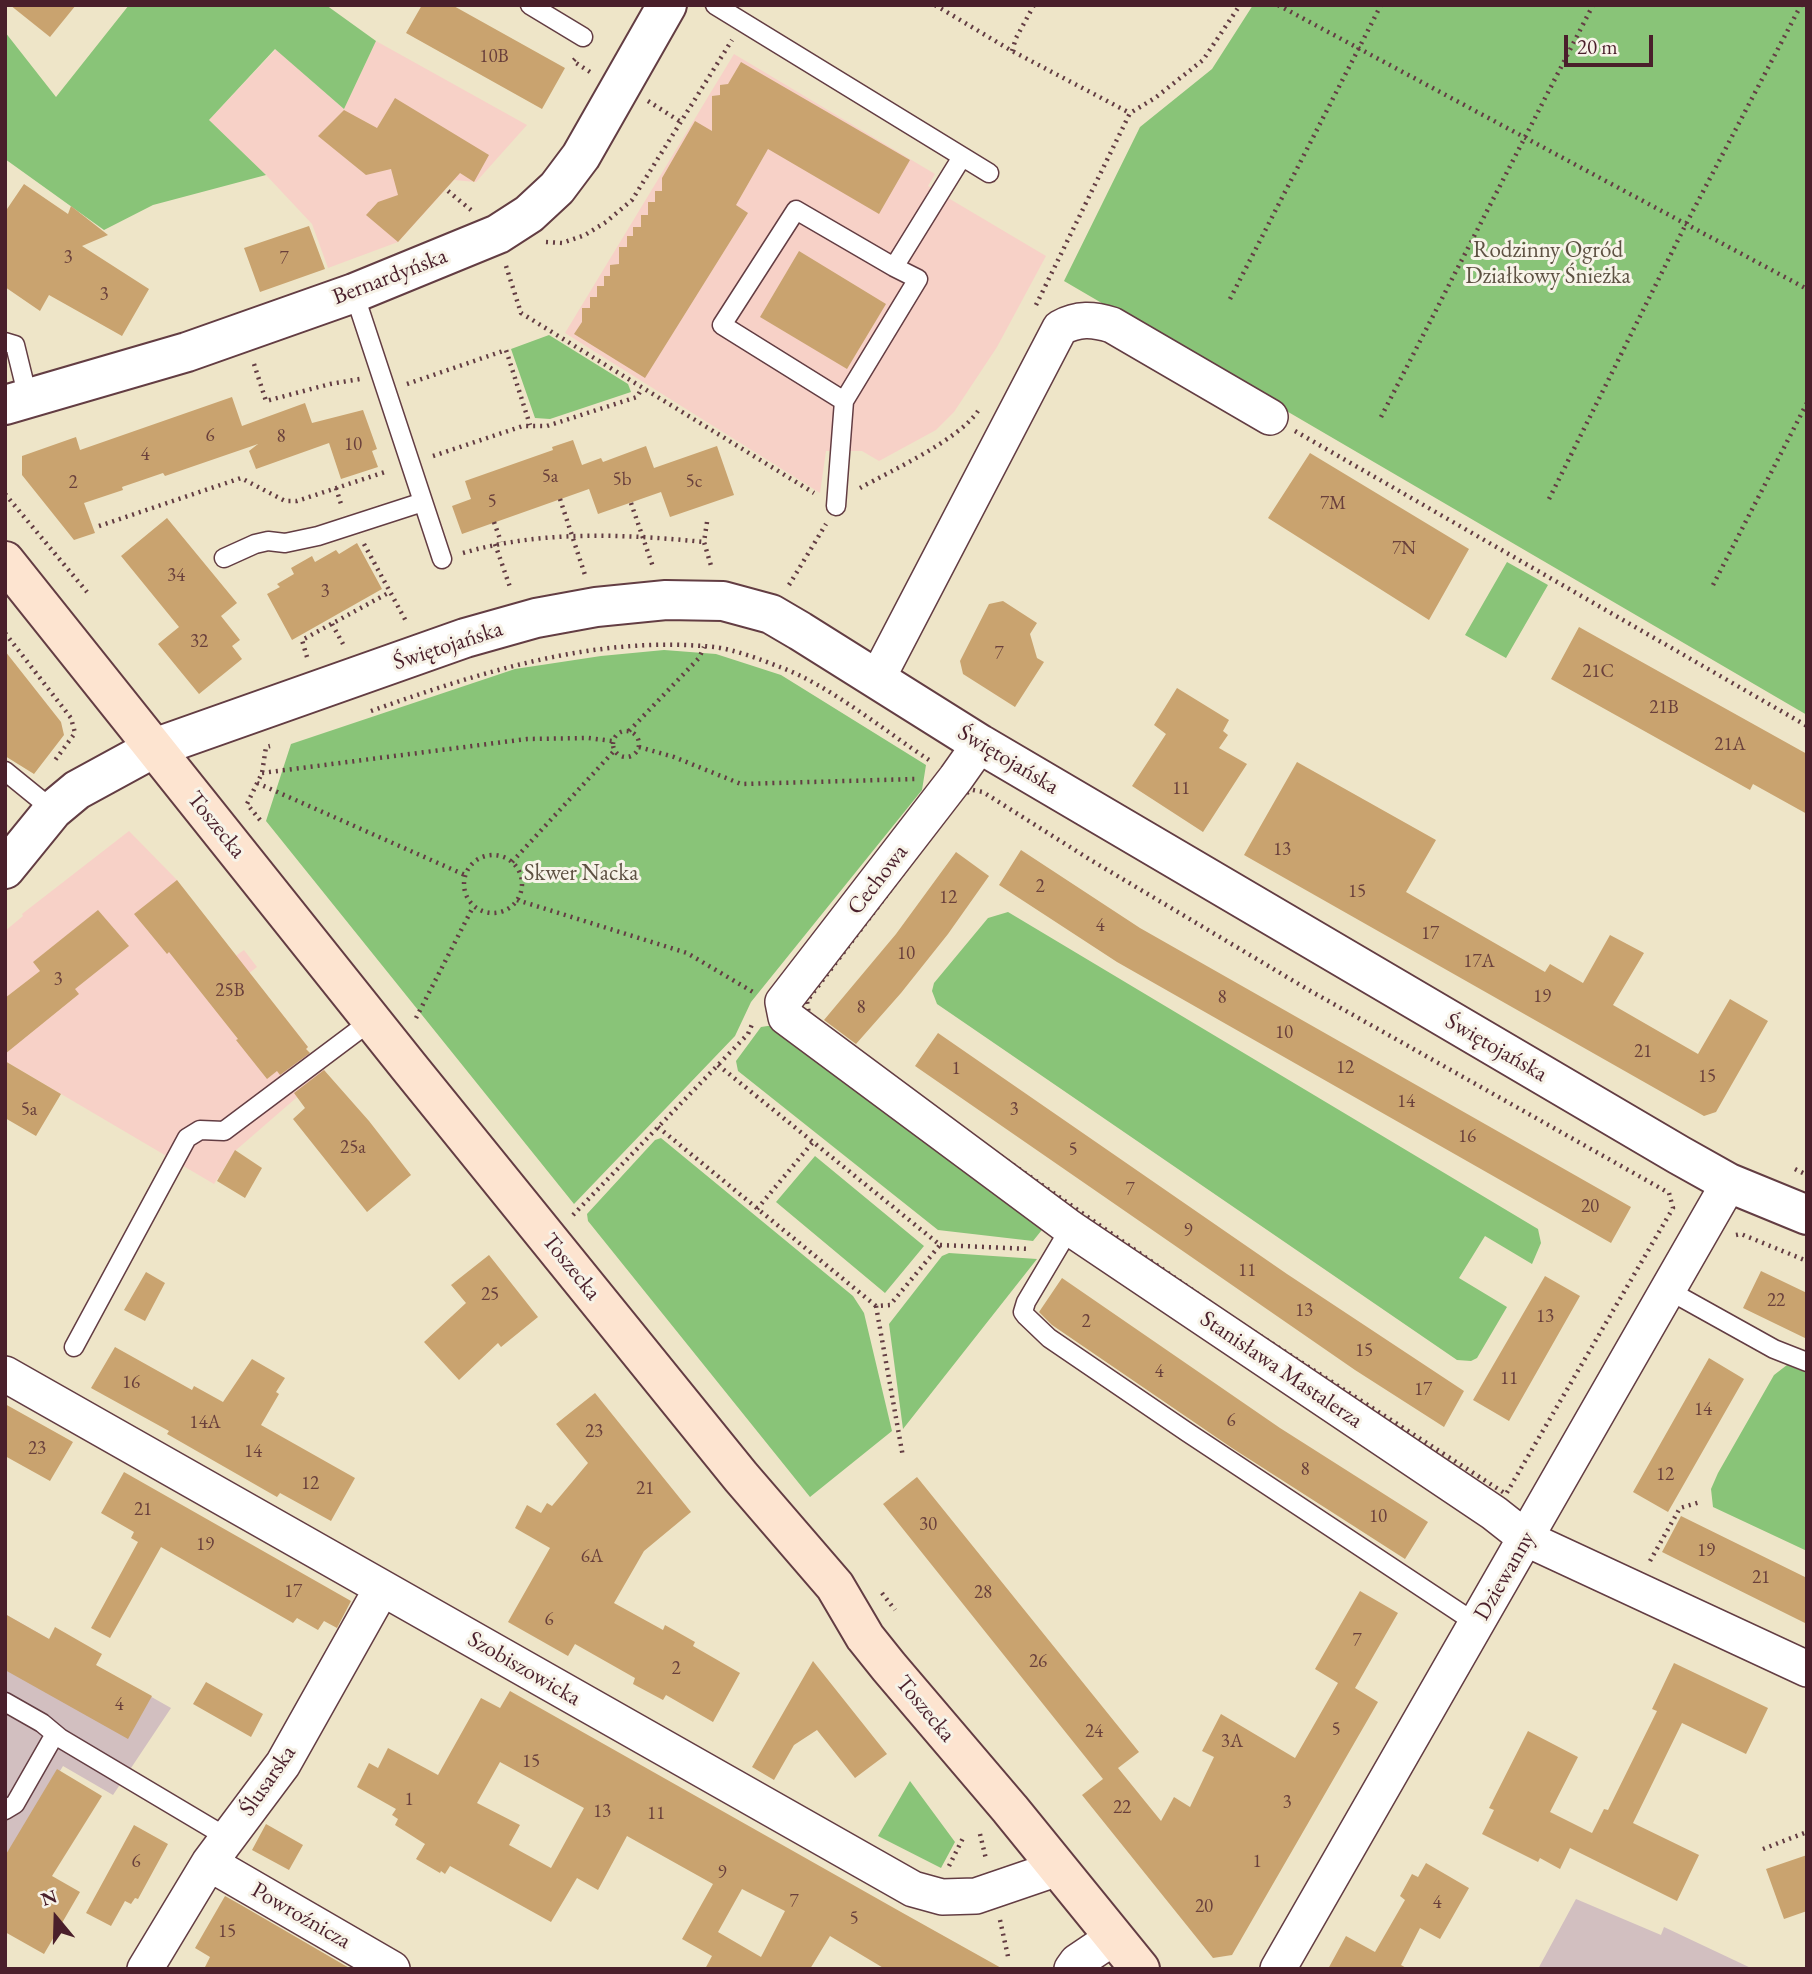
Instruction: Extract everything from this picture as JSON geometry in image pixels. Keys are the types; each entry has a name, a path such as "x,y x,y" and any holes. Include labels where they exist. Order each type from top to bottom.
{"main road":[{"name":"Toszecka","path":"5,561 732,1466 835,1586 865,1637 889,1667 1140,1969"}],"street":[{"name":"Bernardyńska","path":"17,401 187,352 354,293 498,234 529,214 557,188 581,156 667,5"},
{"path":"877,679 1060,328 1072,321 1085,320 1112,325 1270,416"},
{"name":"Świętojańska","path":"5,869 42,801 77,790 154,748 465,638 536,618 596,607 666,600 723,601 771,614 980,744 1679,1155 1729,1183 1807,1215"},
{"name":"Cechowa","path":"775,1007 783,1002 965,784 980,744"},
{"name":"Stanisława Mastalerza","path":"775,1007 1063,1239 1494,1513 1527,1539 1807,1669"},
{"name":"Dziewanny","path":"1278,1969 1729,1183"},
{"name":"Szobiszowicka","path":"5,1374 913,1889 942,1897 976,1896 1058,1868"},
{"name":"Ślusarska","path":"145,1969 219,1851 283,1764 382,1588"},
{"name":"Powroźnicza","path":"219,1851 392,1969"},
{"path":"1072,1969 1077,1962 1114,1937"}],"lane":[{"path":"530,5 583,37"},
{"path":"715,5 989,173"},
{"path":"894,267 962,157"},
{"path":"836,506 844,401 918,279 796,210 722,325 844,401"},
{"path":"354,293 442,559"},
{"path":"5,342 15,345 17,401"},
{"path":"223,558 255,544 268,541 285,543 318,536 423,502"},
{"path":"5,771 42,801"},
{"path":"74,1347 187,1138 200,1130 224,1131 372,1020"},
{"path":"1063,1239 1026,1302 1023,1312 1049,1338 1477,1624"},
{"path":"1668,1290 1774,1349 1807,1362"},
{"path":"5,1702 42,1723 219,1851"},
{"path":"5,1810 15,1804 55,1734"}],"path":[{"path":"935,5 1012,51 1130,113"},
{"path":"1012,51 1034,5"},
{"path":"1035,308 1130,113 1155,98 1203,60 1240,5"},
{"path":"1278,5 1807,289"},
{"path":"1230,299 1381,5"},
{"path":"1381,417 1593,5"},
{"path":"1549,499 1686,224 1801,5"},
{"path":"543,242 562,243 585,234 606,222 632,200 733,39"},
{"path":"641,97 681,122"},
{"path":"448,191 473,212"},
{"path":"503,257 521,313 836,506"},
{"path":"253,363 266,401 330,384 384,384 506,350 530,426"},
{"path":"99,526 241,478 285,501 297,501 523,426 547,426 637,397 642,388"},
{"path":"1713,585 1807,402"},
{"path":"771,614 836,506 969,423 982,404"},
{"path":"1270,416 1807,726"},
{"path":"5,494 87,592"},
{"path":"560,499 587,581"},
{"path":"631,503 657,577"},
{"path":"494,522 513,594"},
{"path":"707,522 704,542 715,577"},
{"path":"354,525 403,615"},
{"path":"442,559 498,543 572,536 641,535 704,542"},
{"path":"307,657 302,640 390,592"},
{"path":"332,624 343,644"},
{"path":"5,633 66,709 75,733 42,801"},
{"path":"369,711 526,662 598,649 680,645 717,648 782,668 832,694 965,784 983,792 1089,859 1307,989 1669,1193 1673,1208 1506,1494 1231,1317 866,1062 809,1015 807,1001 962,794 965,784"},
{"path":"629,731 637,737 637,752 628,757 617,755 612,741 618,733 629,731 699,658 704,647"},
{"path":"262,773 527,739 589,738 612,741"},
{"path":"263,826 247,804 262,773 266,747 279,743"},
{"path":"639,747 674,757 741,784 920,779"},
{"path":"512,862 614,751"},
{"path":"257,783 464,874"},
{"path":"491,855 502,856 512,862 520,871 522,883 521,894 517,900 506,911 495,914 483,913 473,907 466,898 463,886 464,874 470,865 491,855"},
{"path":"517,900 687,953 775,1007"},
{"path":"416,1018 473,907"},
{"path":"573,1215 748,1034"},
{"path":"718,1065 940,1245 1063,1239"},
{"path":"658,1127 876,1306 903,1457"},
{"path":"757,1209 813,1142"},
{"path":"1795,1169 1807,1175"},
{"path":"1731,1237 1741,1234 1807,1261"},
{"path":"876,1306 890,1305 940,1245"},
{"path":"1648,1563 1680,1508 1700,1502"},
{"path":"1763,1849 1807,1832"},
{"path":"980,1834 986,1860"},
{"path":"947,1877 950,1864 964,1836"},
{"path":"997,1907 1009,1961"}],"shaded area":[{"path":"376,41 527,125 476,182 454,180 398,242 328,268 312,224 209,120 276,49 344,109"},
{"path":"734,54 935,174 928,186 1046,256 997,347 954,412 936,430 879,461 862,451 826,451 820,493 565,333"},
{"path":"129,831 177,880 234,957 244,950 257,967 248,974 326,1072 235,1151 214,1184 5,1061 5,931 23,916 22,914"},
{"path":"5,1614 171,1708 113,1795 63,1766 5,1862"},
{"path":"1576,1899 1661,1935 1664,1927 1753,1969 1538,1969"}],"green space":[{"path":"129,5 326,5 376,41 344,109 275,49 209,120 266,175 153,205 104,230 5,159 5,32 56,97"},
{"name":"Rodzinny Ogród Działkowy Śnieżka","path":"1253,5 1807,5 1807,715 1064,281 1140,127 1212,69"},
{"path":"549,335 628,384 631,392 550,419 535,418 511,349"},
{"path":"1507,562 1548,585 1506,658 1465,635"},
{"name":"Skwer Nacka","path":"664,650 716,654 781,675 926,765 922,790 751,1002 735,1036 574,1204 266,821 291,744 515,669"},
{"path":"1008,912 1538,1229 1541,1243 1532,1264 1485,1236 1459,1278 1507,1307 1477,1358 1471,1361 1457,1360 937,1004 932,991 934,983 988,918"},
{"path":"774,1025 1045,1226 1033,1241 938,1230 738,1071 736,1061 761,1027"},
{"path":"661,1138 853,1296 864,1313 892,1431 810,1497 588,1221 587,1214 655,1140"},
{"path":"815,1156 924,1246 885,1293 776,1202"},
{"path":"949,1253 1037,1259 903,1429 889,1324 942,1256"},
{"path":"1787,1365 1807,1373 1807,1551 1713,1507 1711,1489 1774,1375"},
{"path":"910,1781 955,1842 941,1868 878,1836"}],"building":[{"path":"10,5 76,5 50,37"},
{"path":"422,5 452,5 565,68 542,109 406,33"},
{"path":"741,62 910,160 879,214 768,149 736,205 748,213 645,378 574,334 582,322 582,308 590,308 590,297 597,297 597,286 604,286 604,276 610,276 610,265 619,264 619,247 627,247 627,236 633,236 633,227 641,227 641,215 648,215 648,202 655,202 655,191 662,191 662,178 695,121 712,131 712,96 720,95 720,85 728,84"},
{"path":"395,98 489,155 474,182 460,173 398,242 366,215 378,202 398,195 391,169 366,175 318,136 344,110 377,128"},
{"path":"24,184 68,214 71,206 108,235 82,246 149,289 122,336 49,295 40,311 5,287 5,212"},
{"path":"309,226 325,269 260,292 244,248"},
{"path":"799,251 886,304 847,369 760,317"},
{"path":"232,397 242,426 305,403 312,423 363,410 377,449 372,451 378,467 341,479 329,443 256,469 249,451 258,444 165,476 163,473 84,503 95,533 74,540 22,475 22,456 76,437 80,450"},
{"path":"573,440 582,465 601,458 603,462 646,446 654,468 717,446 734,495 670,517 661,492 598,514 589,489 462,534 452,506 471,499 465,481 553,450 552,447"},
{"path":"1310,453 1469,549 1429,620 1268,518"},
{"path":"167,518 237,603 221,616 240,640 232,646 242,659 199,694 158,644 179,627 121,556"},
{"path":"357,543 382,589 292,640 267,594 280,587 277,584 294,574 291,568 312,556 315,562 336,550 339,554"},
{"path":"1003,601 1037,623 1030,634 1037,658 1044,662 1015,707 963,674 960,661 989,604"},
{"path":"1579,627 1807,754 1807,814 1753,784 1750,790 1551,679"},
{"path":"5,651 61,722 64,735 34,774 5,756"},
{"path":"1177,688 1229,720 1223,731 1228,735 1219,748 1247,764 1203,832 1132,786 1166,734 1154,725"},
{"path":"1297,762 1436,840 1406,892 1545,972 1550,964 1583,983 1610,935 1644,953 1613,1005 1698,1054 1730,999 1768,1021 1716,1112 1704,1116 1244,855"},
{"path":"1021,850 1140,928 1631,1207 1611,1243 1117,962 999,885"},
{"path":"956,852 989,876 948,934 856,1044 824,1020 896,934"},
{"path":"177,880 308,1047 306,1049 310,1053 280,1075 277,1071 267,1079 169,952 167,954 134,914"},
{"path":"98,910 129,946 75,989 79,994 5,1054 5,998 40,971 33,962"},
{"path":"938,1033 1287,1274 1464,1391 1444,1427 1355,1370 915,1066"},
{"path":"5,1061 61,1094 36,1136 5,1118"},
{"path":"324,1070 369,1121 411,1175 367,1212 293,1119 305,1108 294,1093"},
{"path":"235,1150 262,1168 245,1198 217,1181"},
{"path":"489,1255 538,1317 501,1347 498,1343 459,1380 424,1342 466,1303 451,1285"},
{"path":"1761,1271 1807,1293 1807,1339 1743,1308"},
{"path":"146,1272 165,1283 145,1321 124,1310"},
{"path":"1545,1276 1580,1296 1509,1421 1473,1400"},
{"path":"1062,1278 1280,1428 1428,1522 1405,1559 1232,1448 1052,1325 1039,1312"},
{"path":"115,1347 192,1390 194,1386 223,1402 252,1359 285,1378 261,1425 355,1478 331,1521 280,1493 277,1497 167,1434 169,1431 91,1388"},
{"path":"1709,1358 1744,1379 1668,1512 1633,1492"},
{"path":"595,1393 691,1512 644,1551 614,1603 663,1630 665,1625 695,1642 693,1646 740,1673 713,1722 666,1695 663,1700 633,1684 635,1678 575,1644 568,1656 508,1622 550,1548 515,1528 527,1505 541,1513 547,1503 552,1506 588,1463 556,1424"},
{"path":"5,1404 73,1442 50,1481 5,1456"},
{"path":"124,1472 351,1601 337,1628 324,1621 318,1630 297,1618 293,1623 161,1547 110,1638 91,1628 138,1542 131,1538 134,1532 101,1513"},
{"path":"917,1477 1139,1752 1118,1768 1161,1821 1174,1797 1190,1807 1214,1757 1202,1751 1221,1714 1295,1758 1338,1683 1315,1669 1360,1591 1398,1613 1355,1688 1378,1702 1232,1955 1213,1958 1082,1795 1103,1779 883,1504"},
{"path":"1681,1516 1807,1578 1807,1624 1662,1552"},
{"path":"5,1614 49,1639 55,1627 102,1654 96,1665 152,1696 128,1739 5,1670"},
{"path":"813,1661 887,1754 855,1778 817,1730 794,1745 774,1780 752,1767"},
{"path":"1674,1663 1768,1708 1746,1754 1682,1723 1633,1823 1699,1855 1677,1901 1570,1848 1560,1869 1540,1858 1538,1862 1482,1834 1494,1810 1489,1808 1528,1731 1578,1757 1550,1812 1592,1833 1604,1809 1608,1810 1657,1711 1652,1709"},
{"path":"206,1682 263,1714 251,1737 193,1704"},
{"path":"510,1691 1003,1969 885,1969 830,1936 810,1969 705,1969 712,1956 682,1939 713,1884 627,1836 598,1890 577,1878 551,1922 450,1866 445,1874 441,1871 440,1873 416,1859 425,1844 395,1825 398,1819 392,1815 396,1809 357,1787 369,1763 378,1768 388,1748 438,1775 481,1698 500,1708","holes":["500,1762 584,1808 551,1868 509,1845 520,1825 477,1803","742,1889 785,1911 761,1957 718,1932"]},
{"path":"57,1769 102,1796 52,1876 80,1892 44,1954 5,1932 5,1856"},
{"path":"266,1824 303,1845 289,1870 252,1850"},
{"path":"134,1825 168,1844 138,1899 135,1898 131,1904 125,1901 111,1926 86,1913"},
{"path":"1807,1855 1807,1911 1784,1919 1766,1869"},
{"path":"1426,1863 1469,1888 1440,1939 1420,1928 1401,1965 1408,1969 1328,1969 1346,1936 1375,1952 1405,1900 1400,1896 1412,1874 1418,1877"},
{"path":"225,1896 351,1969 204,1969 210,1957 195,1948"}]}
